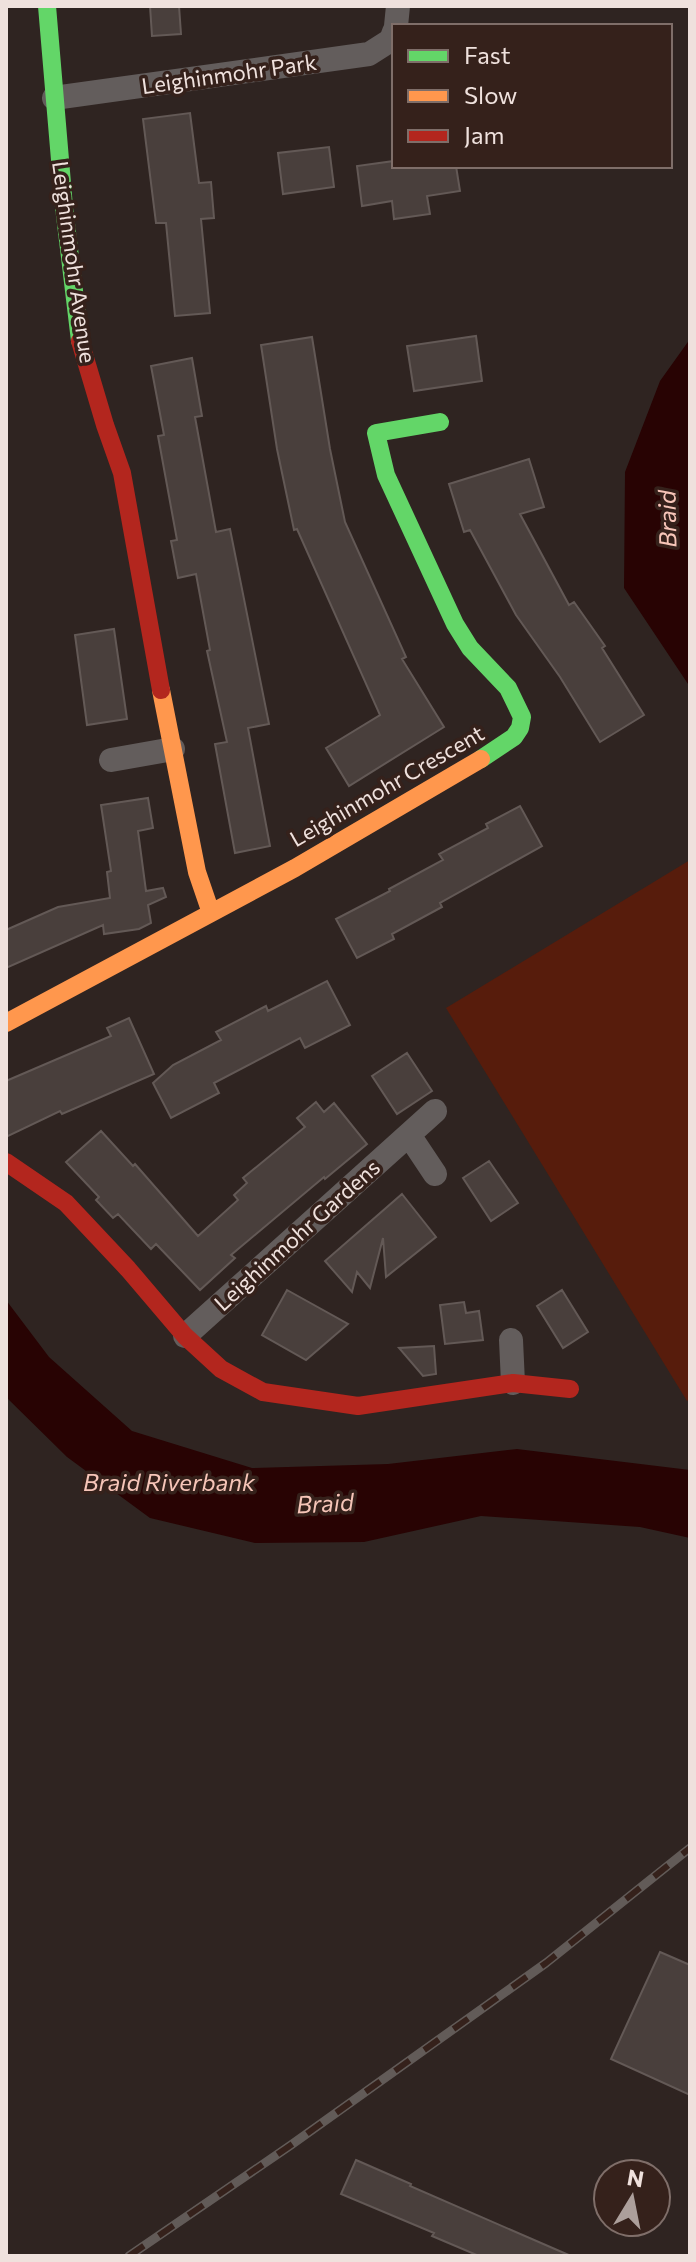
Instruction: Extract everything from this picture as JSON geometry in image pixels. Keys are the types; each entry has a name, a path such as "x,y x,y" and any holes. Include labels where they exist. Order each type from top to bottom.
{"street":[{"name":"Leighinmohr Avenue","path":"47,6 81,346 122,473 197,872 211,913"},
{"name":"Leighinmohr Park","path":"54,98 369,54 392,37"},
{"name":"Leighinmohr Crescent","path":"6,1023 295,868 514,737 522,717 518,706 508,688 470,648 455,624 386,475 376,433 440,422"},
{"path":"111,760 173,749"},
{"name":"Leighinmohr Gardens","path":"185,1336 435,1111"},
{"path":"409,1135 435,1174"},
{"path":"6,1162 66,1203 185,1336 221,1369 263,1392 358,1406 513,1383 570,1389"},
{"path":"511,1340 513,1383"}],"shaded area":[{"path":"690,860 690,1399 687,1401 446,1008"}],"water":[{"name":"Braid","path":"690,339 690,687 624,588 625,472 660,381"},
{"name":"Braid Riverbank","path":"6,1300 49,1357 132,1431 252,1468 388,1464 517,1449 690,1470 690,1538 640,1527 481,1516 364,1542 255,1543 150,1518 67,1457 6,1397"}],"building":[{"path":"150,6 179,6 181,34 152,36"},
{"path":"190,113 199,183 211,182 214,218 201,219 210,313 175,316 166,223 156,223 143,119"},
{"path":"329,147 334,187 283,194 278,153"},
{"path":"392,161 392,168 456,168 460,191 427,196 430,214 394,219 392,201 362,206 357,166"},
{"path":"476,336 482,381 414,391 407,346"},
{"path":"312,337 345,522 406,657 402,659 444,727 349,786 326,748 380,715 297,529 294,530 277,449 261,345"},
{"path":"192,358 202,416 195,417 216,532 230,529 269,724 248,728 270,846 235,853 215,744 227,742 207,651 210,650 196,574 178,578 171,541 177,540 158,436 164,435 151,366"},
{"path":"529,459 544,507 520,514 569,605 574,602 605,646 602,648 644,715 600,742 560,677 516,615 470,530 464,532 449,484"},
{"path":"114,629 127,719 87,725 75,635"},
{"path":"148,798 153,828 138,831 146,891 163,888 166,897 148,905 151,923 139,929 104,934 103,925 6,968 6,930 58,907 110,898 107,872 111,871 101,805"},
{"path":"520,806 542,846 440,903 442,907 392,934 394,939 357,958 336,919 443,860 439,854 488,828 486,824"},
{"path":"327,981 350,1025 305,1048 300,1038 214,1083 219,1093 171,1118 153,1083 173,1065 221,1040 216,1032 266,1006 268,1011"},
{"path":"129,1018 154,1074 62,1114 60,1111 6,1137 6,1081 111,1036 107,1028"},
{"path":"407,1053 432,1091 397,1114 372,1076"},
{"path":"316,1102 324,1112 334,1103 367,1144 231,1255 235,1258 200,1290 156,1244 151,1249 118,1214 113,1218 96,1200 99,1197 66,1162 101,1131 133,1166 135,1164 198,1236 238,1200 234,1195 247,1183 243,1178 305,1127 297,1118"},
{"path":"489,1161 518,1203 491,1221 463,1178"},
{"path":"402,1194 436,1237 386,1277 383,1238 370,1288 357,1272 352,1292 325,1261"},
{"path":"287,1290 348,1324 306,1360 262,1335"},
{"path":"562,1290 588,1332 563,1348 537,1306"},
{"path":"464,1302 466,1313 479,1311 483,1340 445,1344 440,1305"},
{"path":"434,1346 436,1374 423,1376 399,1348"},
{"path":"660,1952 690,1965 690,2095 611,2059"},
{"path":"356,2160 571,2256 479,2256 432,2236 434,2233 341,2194"}],"railway":[{"path":"129,2256 546,1963 690,1848"}],"traffic: fast":[{"path":"47,6 64,207 80,341"},
{"path":"440,422 376,433 386,475 455,624 470,648 508,688 522,717 514,737 481,759"}],"traffic: slow":[{"path":"161,690 197,872 211,913"},
{"path":"6,1023 295,868 481,759"}],"traffic: jam":[{"path":"80,341 122,473 161,690"},
{"path":"6,1162 66,1203 185,1336 221,1369 263,1392 358,1406 513,1383 570,1389"}]}
